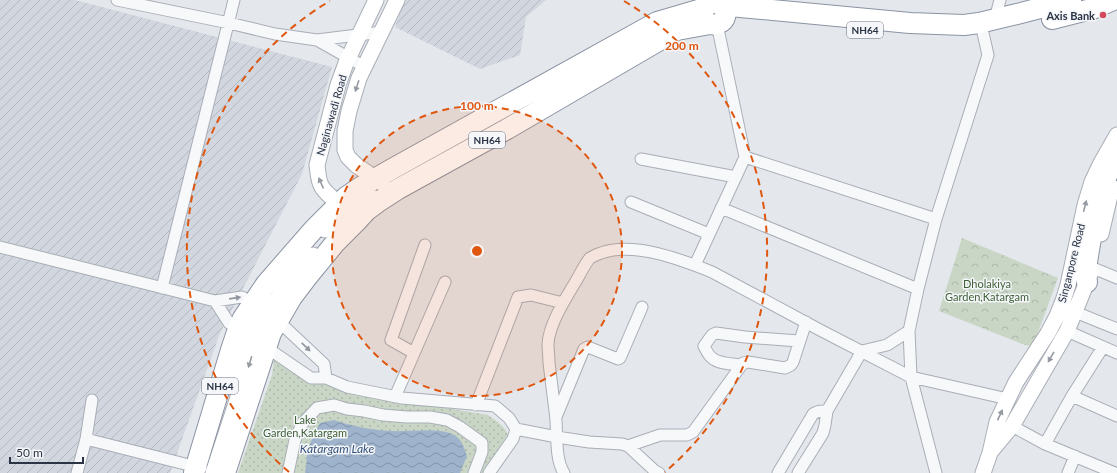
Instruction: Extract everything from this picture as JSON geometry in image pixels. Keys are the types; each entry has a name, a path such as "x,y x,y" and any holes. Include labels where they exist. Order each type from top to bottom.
{"highway":[{"name":"NH64","path":"225,473 252,338 243,318 265,311 292,297 336,243 358,188 386,185 657,22 677,23 712,8 910,23 964,25 1005,17 1072,0"},
{"name":"NH64","path":"1005,17 1078,7 1097,0"},
{"path":"1005,17 1023,27 1095,8 1113,0"},
{"path":"1090,268 1096,208 1103,183 1117,156"},
{"name":"NH64","path":"202,471 231,350 252,338 271,333 265,311 266,284 309,234 349,212"}],"main road":[{"name":"Naginawadi Road","path":"349,212 322,188 318,178 317,165 338,85 348,58 376,0"},
{"name":"Naginawadi Road","path":"386,185 356,165 348,157 345,150 346,130 348,111 359,78 397,0"},
{"path":"386,185 524,108 529,101 660,28 677,23"},
{"name":"Singanpore Road","path":"983,473 990,453 997,422 1016,382 1057,316 1068,285 1085,205 1092,182 1117,135"},
{"name":"Singanpore Road","path":"990,453 1012,426 1067,331 1090,268 1111,188 1117,177"}],"street":[{"path":"162,288 234,0"},
{"path":"123,1 275,34 317,40 382,32"},
{"path":"695,265 745,157 712,8"},
{"path":"936,473 911,377 909,331 936,219 988,55 1005,17"},
{"path":"317,40 365,67"},
{"path":"745,157 936,219"},
{"path":"641,159 736,177"},
{"path":"631,202 709,234"},
{"path":"721,208 918,289"},
{"path":"414,353 392,340 425,244"},
{"path":"0,247 216,301 242,297 265,311 324,364 326,378"},
{"path":"564,473 560,468 548,344 552,329 563,303 590,258 601,252 614,249 638,249 675,258 712,272 911,377 1008,399"},
{"path":"1090,268 1117,278"},
{"path":"395,397 445,282"},
{"path":"476,404 518,297 531,295 563,303"},
{"path":"216,301 228,323 311,378 326,378 347,387 395,397 495,406 509,418 516,429 514,439 489,473"},
{"path":"556,417 585,348 588,347 618,359 620,358 642,307"},
{"path":"1075,312 1117,329"},
{"path":"628,446 660,435 687,435 693,432 743,363 748,362 785,368 788,367 793,362 806,322"},
{"path":"798,473 823,434 827,411 862,351 887,345 909,331"},
{"path":"1067,331 1117,353"},
{"path":"742,365 714,359 710,356 704,346 712,335 716,334 799,341"},
{"path":"1045,444 1102,347"},
{"path":"1072,396 1117,416"},
{"path":"77,473 86,439 92,400"},
{"path":"288,473 295,440 302,424 318,408 334,405 347,409 383,415 430,417 447,420 460,427 482,443 482,452 474,473"},
{"path":"778,473 813,414 820,411 827,411"},
{"path":"1012,426 1045,444 1115,473"},
{"path":"516,429 589,442 622,444 628,446 656,472"},
{"path":"86,439 202,471"},
{"path":"1068,473 1074,456"}],"shaded area":[{"path":"0,0 75,0 332,67 302,174 220,333 170,473 0,473"},
{"path":"404,0 546,0 526,17 520,55 480,69 395,27"}],"green space":[{"name":"Dholakiya Garden,Katargam","path":"962,238 1058,278 1033,346 1025,345 939,311"},
{"name":"Lake Garden,Katargam","path":"278,354 339,390 488,415 503,427 509,437 488,464 483,473 238,473 272,375 274,360"}],"water":[{"name":"Katargam Lake","path":"334,420 369,429 398,431 430,430 446,432 458,437 467,456 460,473 305,473 308,449 320,423"}],"place":[{"name":"Axis Bank","path":"1103,15"}]}
